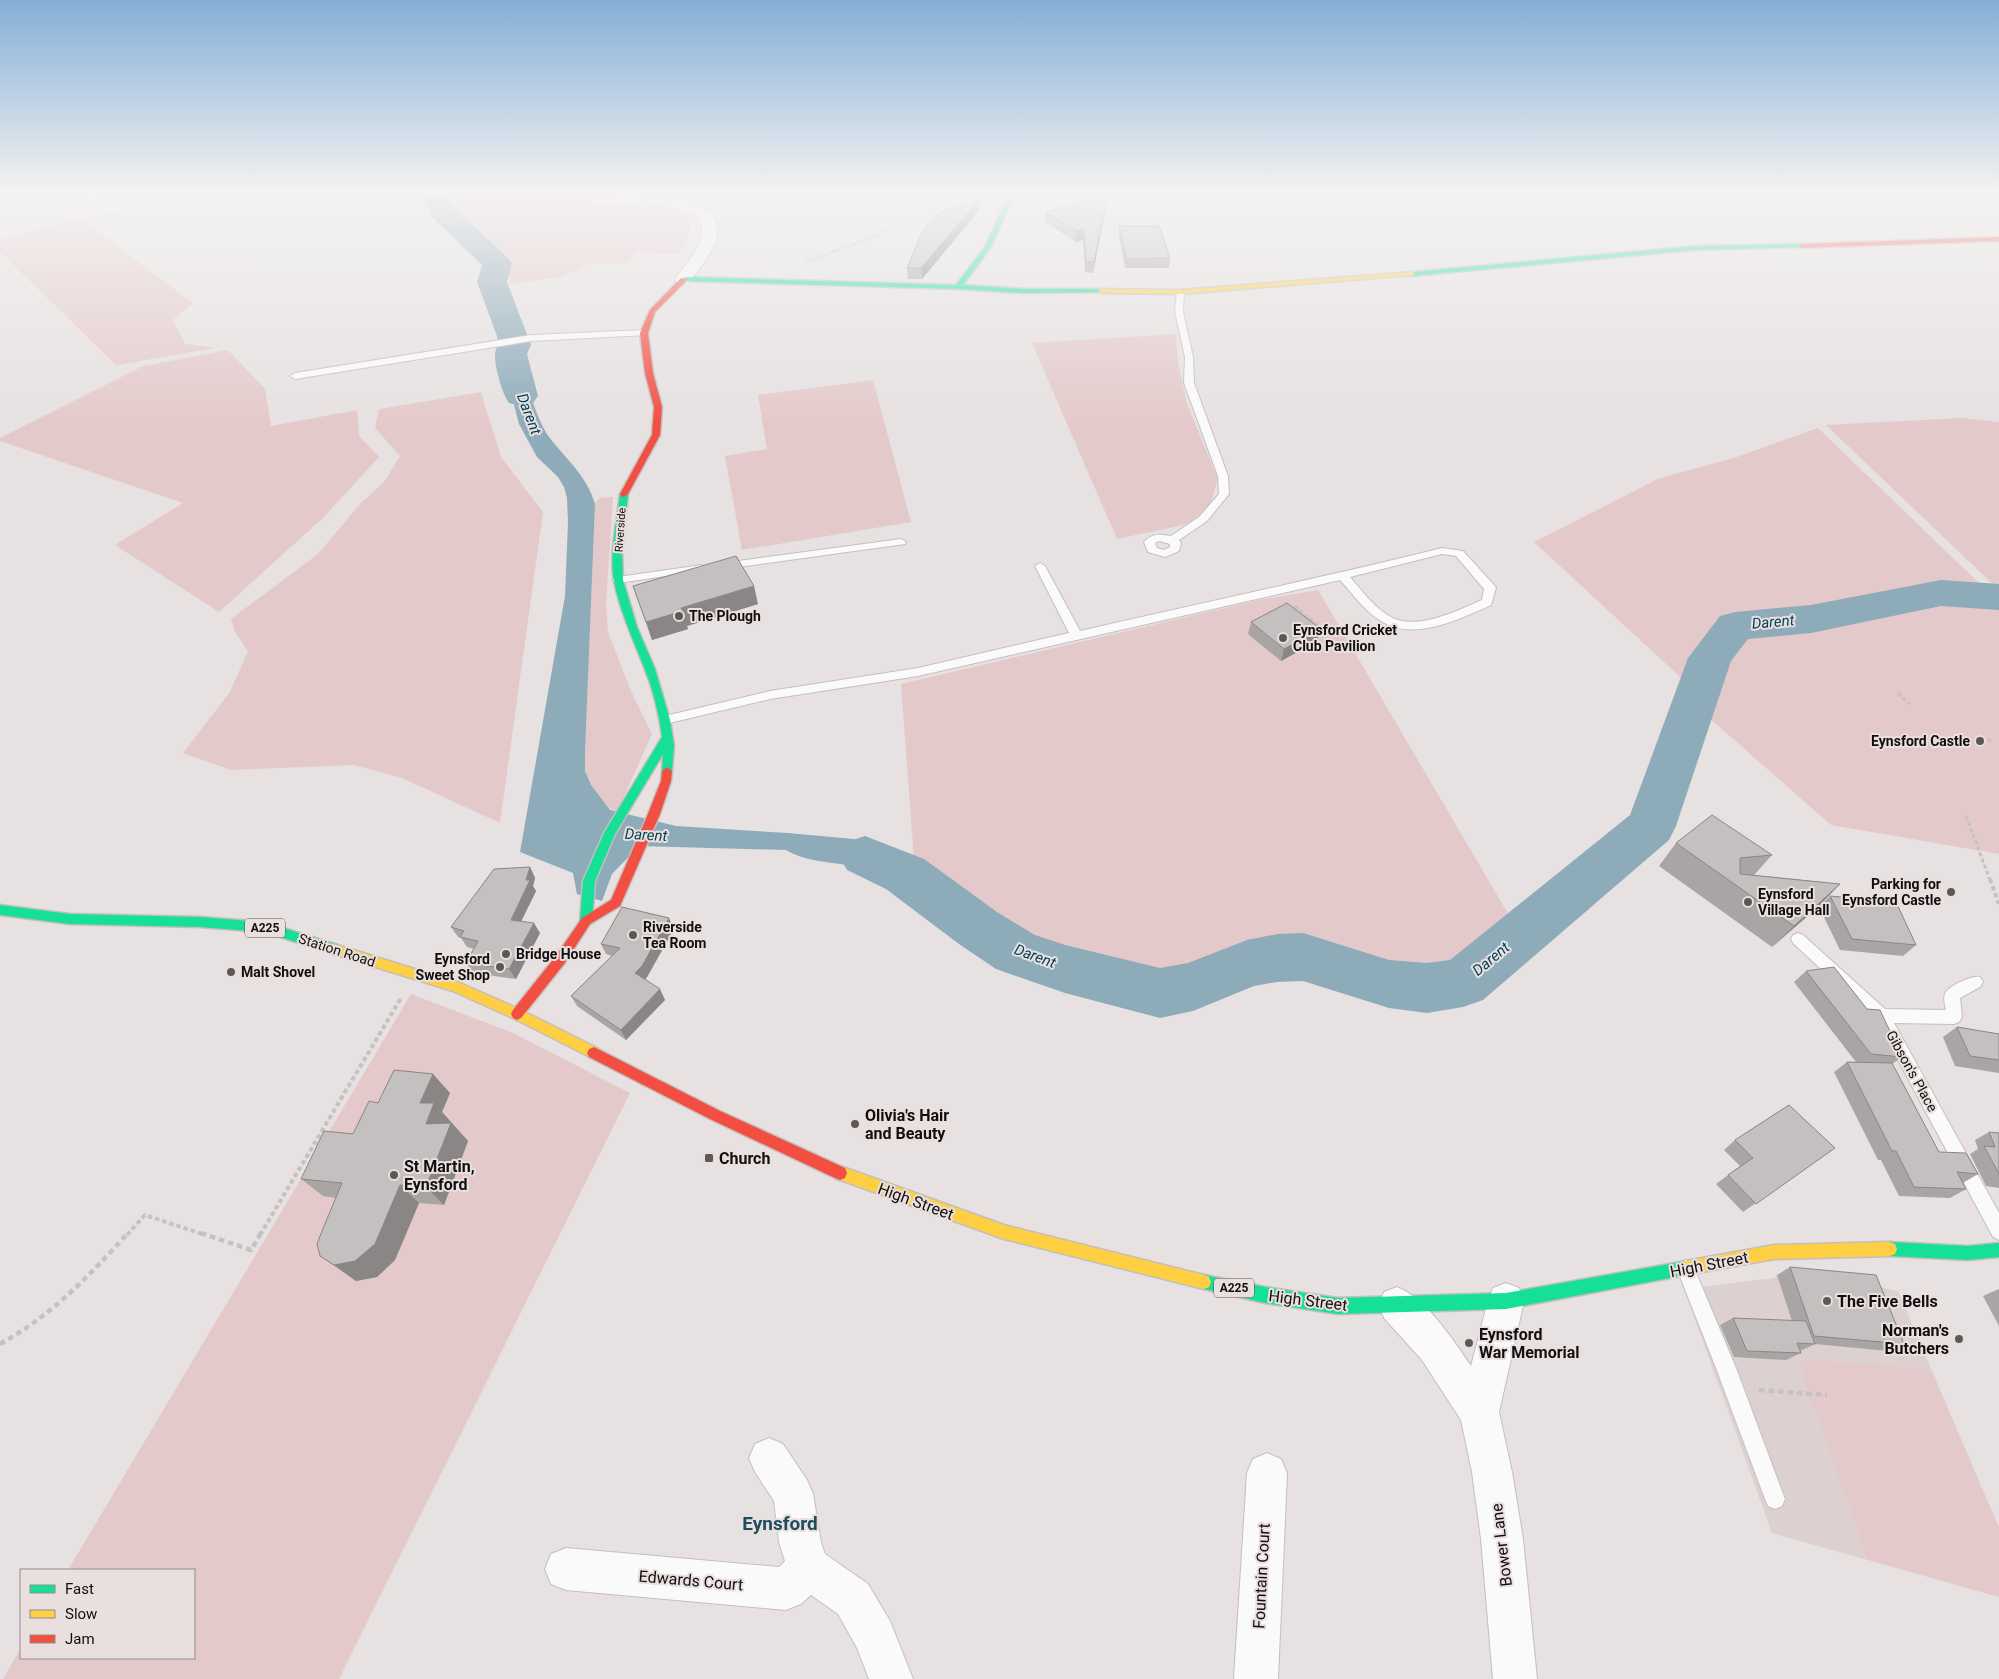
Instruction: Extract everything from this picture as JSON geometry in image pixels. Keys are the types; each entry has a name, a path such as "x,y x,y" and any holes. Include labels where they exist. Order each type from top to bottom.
{"street":[{"path":"683,279 690,269"},
{"path":"958,287 971,269"},
{"path":"683,279 958,287 1024,291 1180,292 1480,269"},
{"name":"Riverside","path":"517,1014 560,960 586,921 616,903 666,781 669,746 665,720 650,669 632,627 618,580 622,497 656,436 658,407 649,373 644,333 652,311 683,279"},
{"name":"Riverside","path":"586,921 589,881 610,833 668,738"},
{"name":"Station Road","path":"0,910 70,919 200,922 264,927 456,987 517,1014"},
{"name":"High Street","path":"517,1014 715,1115 845,1175 1004,1232 1161,1272 1265,1295 1338,1306 1506,1301 1774,1252 1893,1249 1968,1253 1999,1250"},
{"name":"Bower Lane","path":"1479,1412 1506,1301"},
{"name":"Bower Lane","path":"1397,1305 1435,1347 1479,1412 1492,1472 1502,1539 1515,1679"},
{"path":"769,1458 793,1494 800,1542 809,1568 853,1599 875,1636 891,1679"},
{"name":"Fountain Court","path":"1256,1679 1267,1473"},
{"name":"Edwards Court","path":"566,1569 786,1589 809,1568"}],"lane":[{"path":"1173,540 1203,519 1224,494 1223,476 1189,383 1189,357 1180,312 1180,292"},
{"path":"296,376 530,338 644,333"},
{"path":"618,580 901,542"},
{"path":"665,720 770,695 918,672 1265,592 1343,576 1442,551 1459,553 1490,588 1487,602 1438,621 1405,626 1387,620 1369,605 1343,576"},
{"path":"1040,566 1076,636"},
{"path":"1798,939 1882,1016"},
{"name":"Gibson's Place","path":"1975,982 1952,995 1954,1017 1882,1016 1999,1231"},
{"path":"1686,1269 1775,1499"}],"path":[{"path":"762,282 789,269"},
{"path":"1265,592 1292,603 1323,630"},
{"path":"1898,693 1909,704"},
{"path":"1988,739 1993,743"},
{"path":"1966,816 1999,904"},
{"path":"0,1344 34,1326 57,1308 145,1215 251,1250 354,1074 416,974"},
{"path":"1733,1388 1826,1395"}],"shaded area":[{"path":"18,269 148,269 193,303 173,320 185,344 216,348 116,365"},
{"path":"509,269 577,269 559,277 510,284"},
{"path":"1175,334 1179,367 1187,404 1218,479 1210,505 1188,524 1117,539 1032,343"},
{"path":"228,350 265,389 271,426 357,410 359,436 379,457 323,518 219,612 115,545 183,503 0,441 0,438 143,366"},
{"path":"873,380 911,522 742,550 725,456 767,449 758,395"},
{"path":"481,392 501,457 543,512 500,823 402,778 354,765 231,770 183,753 230,692 248,651 235,632 231,619 318,554 359,505 384,482 400,456 375,428 379,409"},
{"path":"1961,418 1999,422 1999,590 1826,425"},
{"path":"1818,428 1984,588 1938,585 1799,614 1731,619 1701,655 1691,687 1534,542 1660,478 1734,458"},
{"path":"613,497 606,604 608,632 631,691 652,734 617,812 606,807 597,797 585,771 595,504 600,498"},
{"path":"1318,590 1517,929 1459,973 1392,976 1305,947 1248,953 1163,980 1078,960 1019,937 963,909 914,860 901,684 1259,600"},
{"path":"1949,599 1999,602 1999,854 1831,825 1707,716 1722,660 1744,631 1819,625"},
{"path":"411,994 513,1033 630,1093 339,1679 3,1679 20,1650 20,1659 195,1659 195,1569 69,1569"},
{"path":"1777,1275 1861,1283 1898,1291 1999,1528 1999,1597 1772,1533 1684,1289 1774,1278"},
{"path":"1797,1359 1930,1369 1999,1528 1999,1597 1868,1559"}],"water":[{"path":"517,328 526,341 524,362 526,376 529,390 544,429 581,476 595,504 585,753 585,771 591,785 610,810 676,826 788,833 854,839 871,843 941,878 913,901 891,882 876,873 854,866 807,859 786,850 639,846 612,874 602,901 577,894 573,873 520,852 565,596 568,522 567,498 564,487 558,477 537,457 519,424 502,359 503,350 508,345 507,339 501,330"}],"building":[{"path":"736,556 754,586 681,608 683,611 646,622 633,586"},
{"path":"1287,603 1321,629 1284,649 1251,622"},
{"path":"1712,815 1772,855 1740,858 1740,874 1840,884 1794,926 1676,843"},
{"path":"530,867 526,880 530,880 511,920 534,923 509,969 466,963 478,941 460,937 464,931 451,927 494,869"},
{"path":"1830,896 1896,902 1916,945 1852,939"},
{"path":"622,907 669,918 642,966 635,973 660,989 621,1030 571,996 620,948 601,944"},
{"path":"1834,967 1867,1009 1880,1010 1902,1057 1871,1054 1806,971"},
{"path":"1957,1027 1999,1034 1999,1060 1970,1056"},
{"path":"1847,1062 1892,1063 1939,1152 1966,1153 1978,1174 1957,1172 1966,1189 1914,1187 1896,1151 1892,1151"},
{"path":"394,1070 433,1074 420,1103 434,1103 426,1124 451,1123 426,1187 400,1185 375,1244 355,1261 334,1265 320,1256 317,1244 342,1183 301,1179 324,1131 353,1134 369,1101 378,1103"},
{"path":"1789,1105 1835,1148 1756,1204 1728,1175 1753,1158 1735,1140"},
{"path":"1989,1132 1999,1133 1999,1174 1984,1146 1995,1147"},
{"name":"The Five Bells","path":"1790,1267 1876,1275 1904,1344 1814,1336"},
{"path":"1733,1318 1806,1321 1815,1344 1797,1343 1801,1353 1747,1351"}],"waterway":[{"name":"Darent","path":"495,269 492,282 513,336 515,345 511,354 521,396"},
{"name":"Darent","path":"865,856 905,874 978,928 1016,952 1065,969 1160,993 1193,987 1247,964 1277,958 1303,957 1389,984 1427,988 1463,983 1651,826 1710,658 1735,626 1811,619 1941,593 1999,597"}],"traffic: fast":[{"path":"958,287 971,269"},
{"path":"1412,274 1463,269"},
{"path":"685,279 958,287 1024,291 1101,291"},
{"path":"624,494 618,551 618,580 632,627 650,669 665,720 669,746 667,771"},
{"path":"586,921 589,881 610,833 666,740"},
{"path":"0,910 70,919 200,922 264,927 334,949"},
{"path":"1890,1249 1968,1253 1999,1250"},
{"path":"1204,1282 1265,1295 1338,1306 1506,1301 1686,1268"}],"traffic: slow":[{"path":"1101,291 1180,292 1412,274"},
{"path":"334,949 456,987 517,1014 594,1053"},
{"path":"840,1173 1004,1232 1204,1282"},
{"path":"1686,1268 1774,1252 1890,1249"}],"traffic: jam":[{"path":"624,494 656,435 658,407 649,373 644,333 652,311 685,279"},
{"path":"517,1014 560,960 586,921 616,903 654,814 666,781 667,771"},
{"path":"594,1053 715,1115 840,1173"}],"place":[{"name":"The Plough","path":"679,616"},
{"name":"Eynsford Cricket Club Pavilion","path":"1283,638"},
{"name":"Eynsford Castle","path":"1980,741"},
{"name":"Parking for Eynsford Castle","path":"1951,892"},
{"name":"Eynsford Village Hall","path":"1748,902"},
{"name":"Riverside Tea Room","path":"633,935"},
{"name":"Bridge House","path":"506,954"},
{"name":"Eynsford Sweet Shop","path":"500,967"},
{"name":"Malt Shovel","path":"231,972"},
{"name":"Olivia's Hair and Beauty","path":"855,1124"},
{"name":"Church","path":"709,1158"},
{"name":"St Martin, Eynsford","path":"394,1175"},
{"name":"The Five Bells","path":"1827,1301"},
{"name":"Norman's Butchers","path":"1959,1339"},
{"name":"Eynsford War Memorial","path":"1469,1343"}],"district":[{"name":"Eynsford","path":"780,1523"}]}
